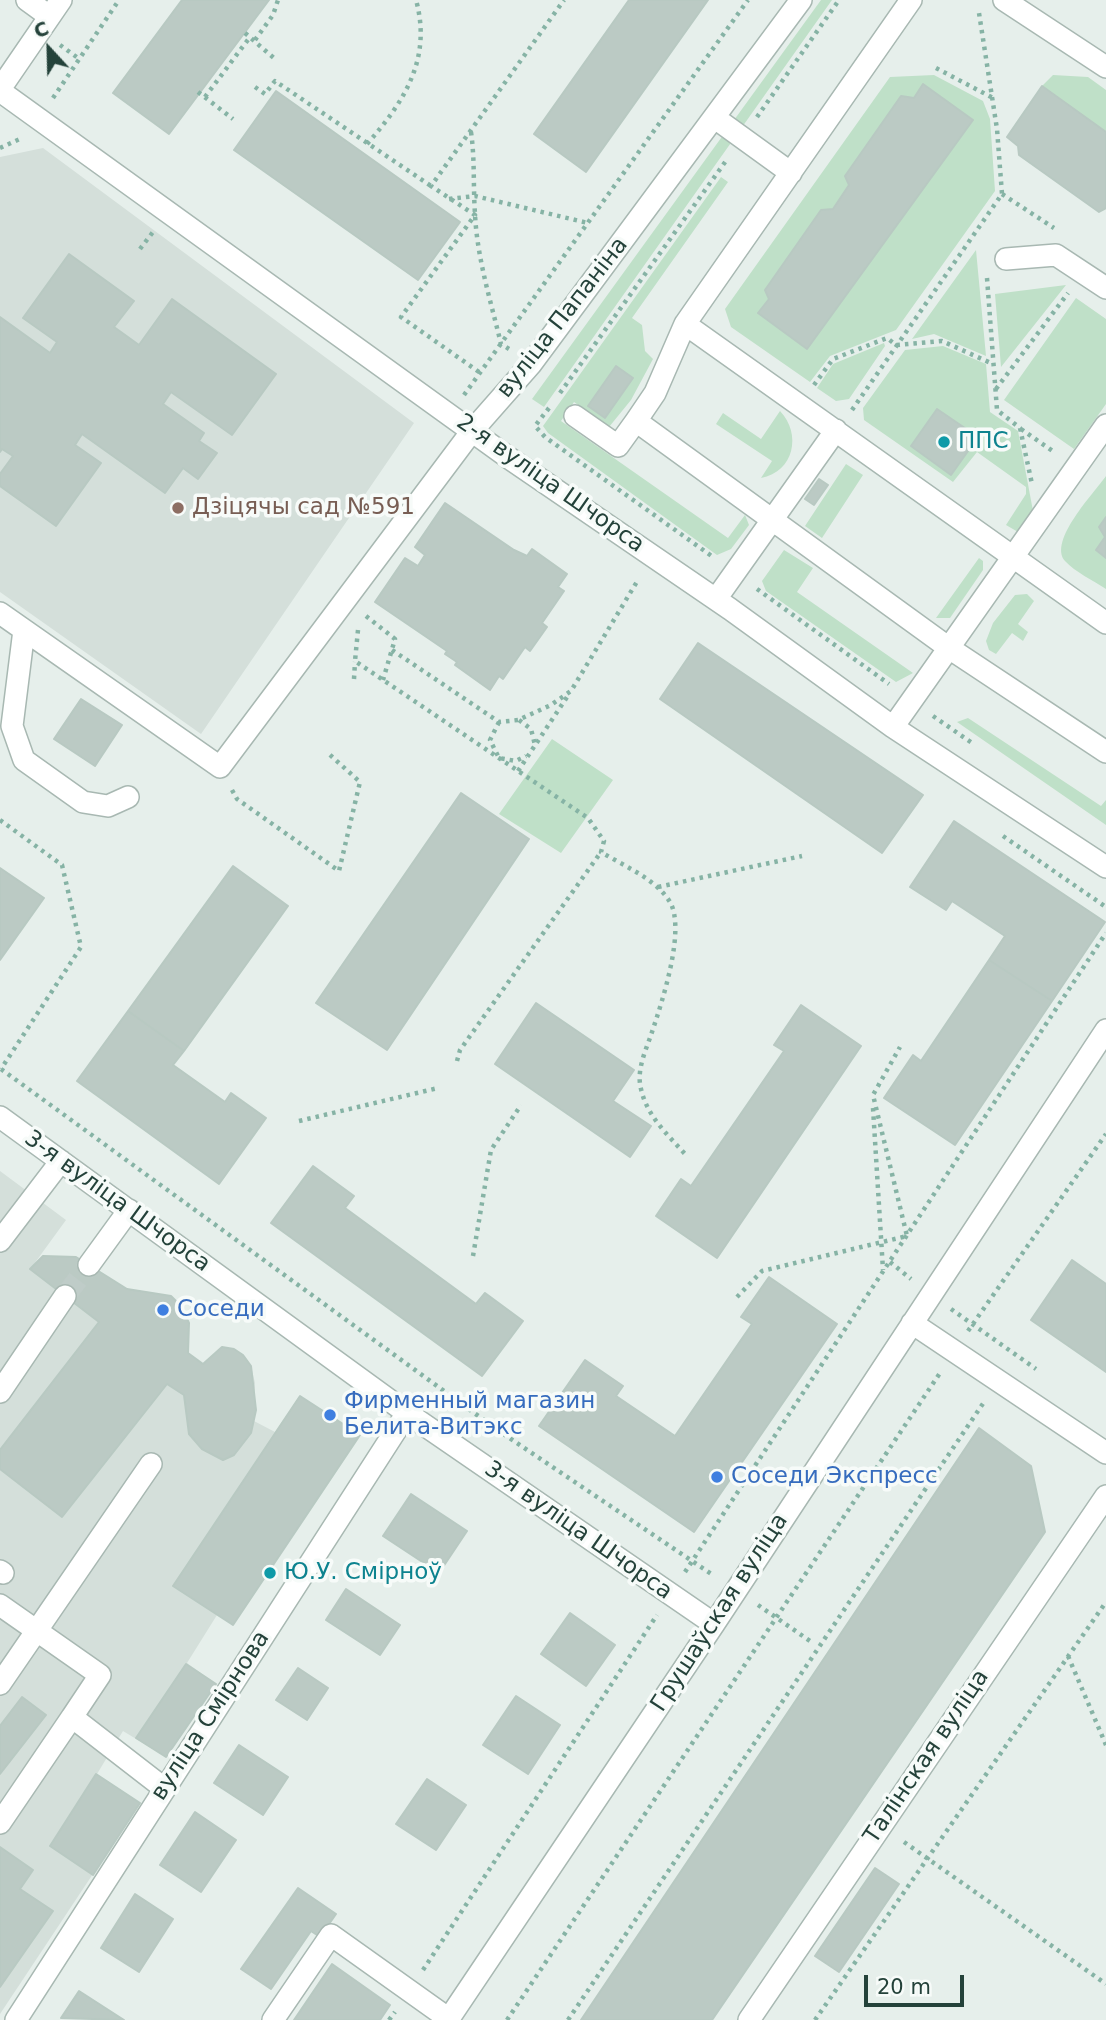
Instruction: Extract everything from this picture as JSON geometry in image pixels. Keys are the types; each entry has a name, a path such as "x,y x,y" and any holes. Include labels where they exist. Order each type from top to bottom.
{"street":[{"path":"0,90 55,8 27,0"},
{"name":"вуліца Папаніна","path":"220,767 472,431 531,364 801,0"},
{"path":"575,416 618,446 655,393 685,324 911,0"},
{"path":"1004,0 1106,67"},
{"name":"2-я вуліца Шчорса","path":"0,90 472,431 716,599 893,727 1106,867"},
{"path":"715,118 791,173"},
{"path":"1006,259 1056,255 1106,288"},
{"path":"685,324 1012,559 1106,623"},
{"path":"636,421 949,648 1106,752"},
{"path":"893,727 1106,425"},
{"path":"716,599 836,430"},
{"path":"0,613 220,767"},
{"path":"24,630 12,726 24,760 83,802 108,806 128,797"},
{"name":"Грушаўская вуліца","path":"448,2019 714,1624 1106,1030"},
{"name":"3-я вуліца Шчорса","path":"0,1117 407,1413 714,1624"},
{"path":"0,1241 61,1161"},
{"path":"89,1265 129,1210"},
{"path":"0,1392 65,1296"},
{"path":"912,1323 1106,1454"},
{"name":"вуліца Смірнова","path":"16,2020 407,1413"},
{"path":"0,1684 151,1464"},
{"name":"Талінская вуліца","path":"749,2020 1106,1496"},
{"path":"0,1605 100,1675 0,1823"},
{"path":"72,1717 164,1789"},
{"path":"273,2020 331,1935 448,2019"}],"path":[{"path":"40,118 119,0"},
{"path":"205,97 273,15 278,0"},
{"path":"367,144 395,113 416,74 422,20 416,0"},
{"path":"431,186 564,0"},
{"path":"451,414 748,0"},
{"path":"839,0 536,426 545,437 976,745"},
{"path":"836,430 1002,194 993,98 977,0"},
{"path":"244,33 275,59"},
{"path":"936,68 993,98"},
{"path":"256,87 265,94 275,80 475,215"},
{"path":"198,92 233,118"},
{"path":"471,132 475,157 475,215 501,344"},
{"path":"449,199 475,196 588,223"},
{"path":"475,215 401,317 479,372"},
{"path":"982,224 983,237"},
{"path":"986,275 997,410 1020,428 1041,518"},
{"path":"995,390 1070,289"},
{"path":"811,388 833,359 887,338 896,345 942,341 993,364"},
{"path":"518,771 571,691 639,578"},
{"path":"354,679 359,611 395,639 383,680"},
{"path":"392,650 499,722 518,720 551,705 571,691"},
{"path":"355,661 588,818 604,841 601,852 460,1050 457,1061"},
{"path":"518,720 531,729 535,745"},
{"path":"499,722 490,740 499,758"},
{"path":"220,767 237,799 340,871 360,782 329,754"},
{"path":"499,758 516,761 529,755"},
{"path":"0,820 62,865 81,947 0,1068 499,1431 810,1641"},
{"path":"601,852 658,887 671,904 677,932 659,1012 639,1070 640,1087 650,1114 685,1154"},
{"path":"658,887 802,856"},
{"path":"390,2020 1106,933"},
{"path":"883,1271 873,1094 900,1047"},
{"path":"299,1121 438,1088"},
{"path":"873,1094 907,1236"},
{"path":"473,1256 491,1150 521,1105"},
{"path":"507,2020 954,1352 1106,1134"},
{"path":"737,1297 762,1271 907,1236"},
{"path":"568,2020 991,1392"},
{"path":"815,2020 929,1860 1106,1602"},
{"path":"1068,1656 1106,1745"},
{"path":"880,1826 1106,1984"}],"shaded area":[{"name":"Дзіцячы сад №591","path":"43,148 414,423 201,734 0,592 0,157"},
{"path":"0,1171 66,1220 34,1264 43,1256 76,1257 127,1289 171,1296 181,1306 189,1323 188,1353 203,1364 222,1347 234,1349 251,1366 255,1383 254,1421 275,1432 300,1396 360,1435 233,1625 217,1615 187,1663 216,1684 166,1757 123,1731 97,1774 140,1803 0,2014"}],"green space":[{"path":"821,0 832,0 544,407 532,399"},
{"path":"934,75 983,101 990,119 995,191 896,330 830,356 810,382 731,327 725,309 890,77"},
{"path":"1053,75 1088,77 1106,90 1106,132 1042,86"},
{"path":"721,177 728,182 632,318 642,325 645,351 653,359 631,400 609,427 574,402 561,421 728,538 745,515 749,525 731,549 717,555 548,433 543,426"},
{"path":"976,250 986,356 934,334 912,339"},
{"path":"1066,285 1001,367 995,294"},
{"path":"1076,298 1106,319 1106,404 1074,449 1004,400"},
{"path":"884,343 885,346 849,399 836,401 817,388 833,364"},
{"path":"943,346 986,364 990,412 1018,431 1033,511 1018,532 1006,525 1026,494 1026,487 977,452 953,482 864,420 863,408 905,350"},
{"path":"780,411 791,430 791,451 781,468 761,478 772,461 716,424 723,413 761,439"},
{"path":"846,464 863,475 822,538 805,526"},
{"path":"1106,476 1106,589 1069,565 1061,552 1067,530"},
{"path":"784,550 813,568 797,592 913,673 896,682 766,591 762,581"},
{"path":"979,558 983,561 983,570 950,618 936,618"},
{"path":"1027,594 1034,601 1018,624 1028,632 1023,641 1012,633 996,654 989,650 986,641 993,623 1015,595"},
{"path":"968,718 1101,806 1106,800 1106,825 957,722"},
{"path":"552,739 613,780 561,853 499,814"}],"building":[{"path":"182,0 269,0 169,134 113,93"},
{"path":"629,0 708,0 586,172 534,134"},
{"path":"923,84 973,120 807,349 758,313 769,299 765,290 821,210 833,209 849,185 845,176 901,96 914,98"},
{"path":"1042,86 1106,132 1106,208 1099,212 1019,155 1018,146 1007,137"},
{"path":"276,91 460,222 418,280 234,150"},
{"path":"69,254 134,301 114,327 139,345 172,299 276,374 232,435 171,392 163,404 204,433 199,441 217,453 198,479 183,468 165,493 82,434 75,445 101,463 56,526 0,486 0,474 13,456 2,449 0,452 0,317 50,353 57,342 23,318"},
{"path":"616,366 633,378 605,418 588,406"},
{"name":"ППС","path":"937,409 978,437 951,475 911,446"},
{"path":"819,479 828,485 814,505 805,499"},
{"path":"445,503 514,550 527,556 532,549 567,574 558,587 564,591 542,623 547,627 530,651 525,647 503,679 499,676 490,690 455,665 457,662 445,654 447,651 375,602 405,558 418,566 425,555 415,547"},
{"path":"1106,517 1106,558 1096,550 1105,537 1099,527"},
{"path":"698,643 923,795 882,853 660,699"},
{"path":"81,699 122,725 95,766 54,739"},
{"path":"461,793 529,839 387,1050 316,1003"},
{"path":"954,821 1105,922 1052,1001 989,960 1005,936 952,901 946,910 910,887"},
{"path":"233,866 288,906 184,1051 128,1011"},
{"path":"0,868 44,898 0,960"},
{"path":"989,960 1052,1001 955,1145 884,1098 913,1055 921,1061"},
{"path":"536,1003 634,1070 613,1101 651,1126 630,1157 495,1064"},
{"path":"801,1005 861,1046 717,1258 656,1216 681,1179 691,1186 784,1051 774,1045"},
{"path":"128,1011 184,1051 173,1065 225,1102 231,1093 266,1118 219,1184 77,1081"},
{"path":"313,1166 354,1196 345,1208 476,1304 485,1293 523,1321 482,1376 271,1223"},
{"path":"43,1256 76,1257 127,1289 171,1296 181,1306 189,1323 188,1353 203,1364 222,1347 234,1349 243,1355 251,1366 256,1410 251,1433 234,1455 223,1460 202,1449 189,1434 184,1395 167,1384 62,1517 0,1469 0,1450 99,1322 30,1269"},
{"path":"1072,1260 1106,1284 1106,1372 1031,1320"},
{"path":"769,1277 837,1324 694,1532 539,1426 585,1360 623,1386 616,1396 675,1436 752,1324 741,1317"},
{"path":"300,1396 360,1435 233,1625 173,1586"},
{"path":"979,1428 1031,1466 1045,1532 712,2020 581,2020"},
{"path":"411,1494 467,1531 439,1573 383,1536"},
{"path":"346,1589 400,1625 380,1655 326,1620"},
{"path":"570,1613 615,1645 586,1686 541,1654"},
{"path":"186,1664 216,1684 166,1757 136,1738"},
{"path":"298,1668 328,1688 307,1720 276,1700"},
{"path":"516,1696 560,1725 528,1774 483,1745"},
{"path":"22,1697 46,1715 0,1774 0,1726"},
{"path":"239,1745 288,1777 263,1815 214,1783"},
{"path":"96,1774 140,1803 93,1875 50,1846"},
{"path":"427,1779 466,1805 436,1850 396,1824"},
{"path":"195,1812 236,1840 201,1892 160,1865"},
{"path":"0,1847 33,1870 20,1889 53,1911 0,1987"},
{"path":"875,1868 899,1884 839,1972 815,1956"},
{"path":"298,1888 336,1914 320,1937 311,1931 271,1989 241,1969"},
{"path":"135,1894 173,1919 139,1972 101,1948"},
{"path":"332,1964 390,2005 380,2020 294,2020"},
{"path":"79,1991 124,2020 61,2018"}],"tunnel":[{"path":"65,1296 89,1265"}],"place":[{"name":"ППС","path":"944,442"},
{"name":"Дзіцячы сад №591","path":"178,508"},
{"name":"Соседи","path":"163,1310"},
{"name":"Фирменный магазин Белита-Витэкс","path":"330,1415"},
{"name":"Соседи Экспресс","path":"717,1477"},
{"name":"Ю.У. Смірноў","path":"270,1573"}]}
